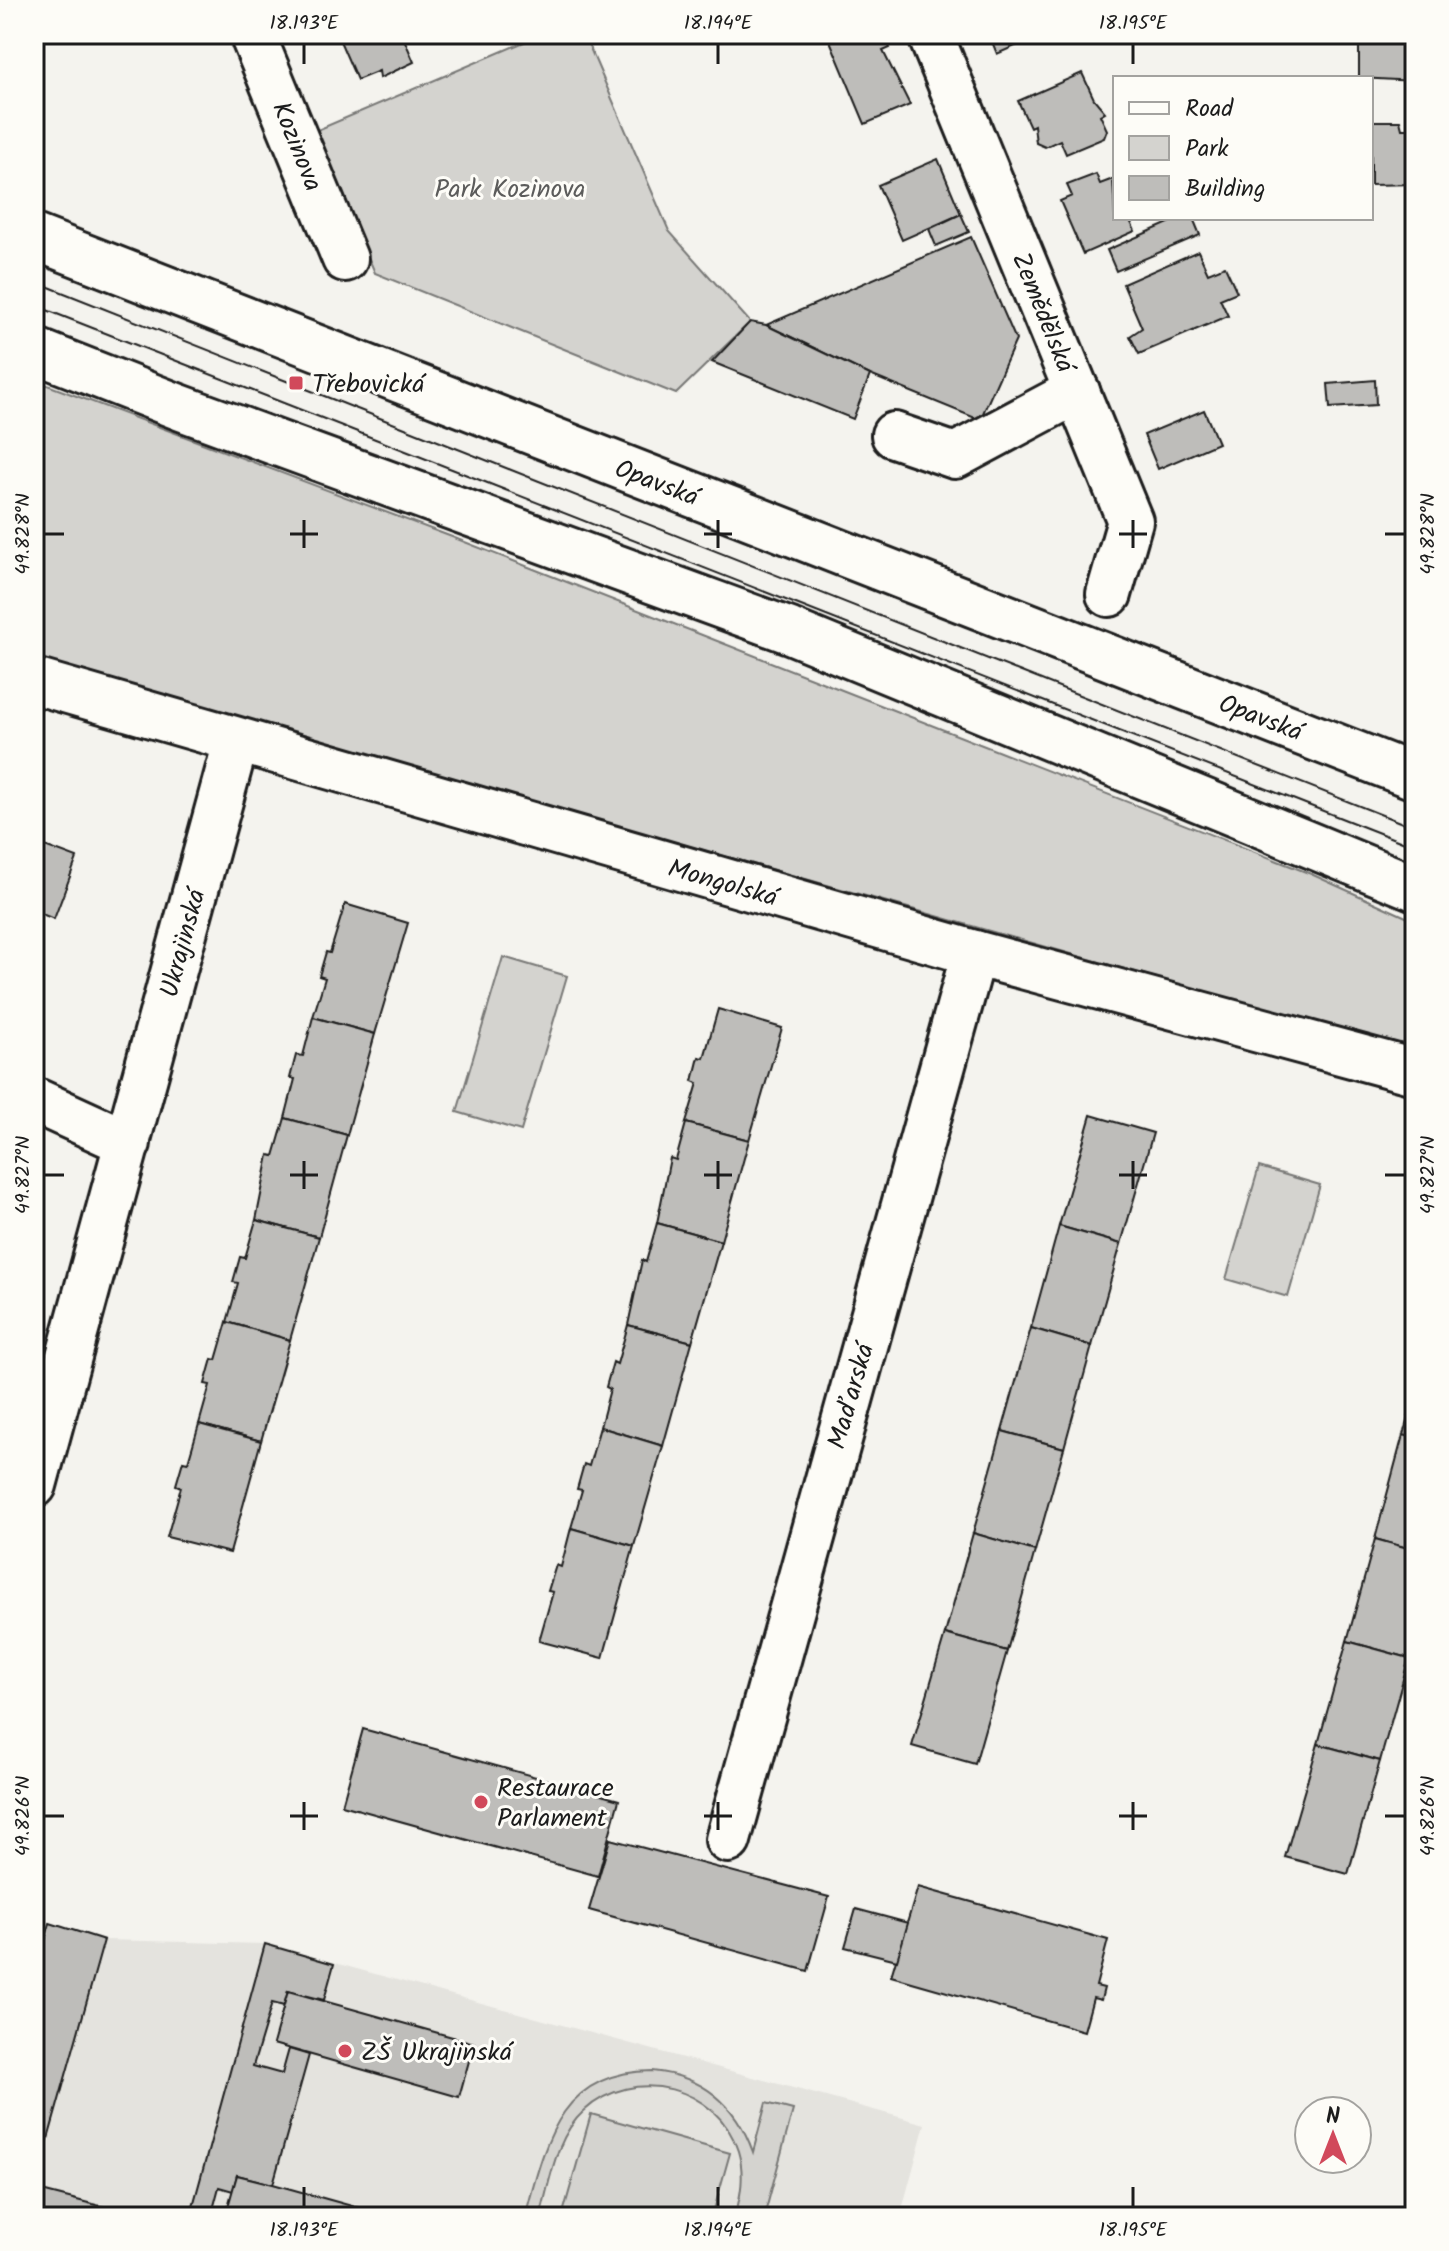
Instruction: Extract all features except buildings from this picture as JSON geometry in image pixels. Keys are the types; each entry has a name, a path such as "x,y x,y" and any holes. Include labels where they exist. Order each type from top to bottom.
{"street":[{"name":"Kozinova","path":"252,34 345,259"},
{"name":"Zemědělská","path":"930,34 1130,521 1109,594"},
{"name":"Opavská","path":"34,237 1415,777"},
{"path":"34,350 194,413 790,631 1415,888"},
{"path":"894,435 955,456 1077,391"},
{"name":"Mongolská","path":"34,681 236,742 974,953 1415,1072"},
{"name":"Ukrajinská","path":"34,1485 236,742"},
{"path":"1362,756 1415,754"},
{"name":"Maďarská","path":"728,1840 974,953"},
{"path":"34,1100 128,1143"}],"shaded area":[{"name":"ZŠ Ukrajinská","path":"50,1923 104,1940 265,1944 925,2124 900,2217 34,2217 34,1978"}],"green space":[{"name":"Park Kozinova","path":"543,34 584,34 669,231 750,322 676,394 375,273 315,131"},
{"path":"34,380 452,537 1311,874 1415,921 1415,1051 34,661"},
{"path":"503,957 567,976 521,1131 457,1112"},
{"path":"1259,1167 1320,1185 1288,1297 1226,1279"},
{"path":"652,2071 687,2079 715,2095 737,2120 753,2152 766,2103 793,2110 764,2217 735,2217 741,2168 738,2151 728,2129 712,2111 693,2098 672,2089 649,2086 626,2089 604,2097 584,2111 560,2147 540,2217 525,2217 549,2139 576,2098 596,2084 621,2074"},
{"path":"591,2114 730,2153 712,2217 562,2217"}],"tram line":[{"path":"34,281 1415,828"},
{"path":"34,305 1415,847"}],"place":[{"name":"Třebovická","path":"296,383"},
{"name":"Restaurace Parlament","path":"481,1802"},
{"name":"ZŠ Ukrajinská","path":"345,2051"}]}
